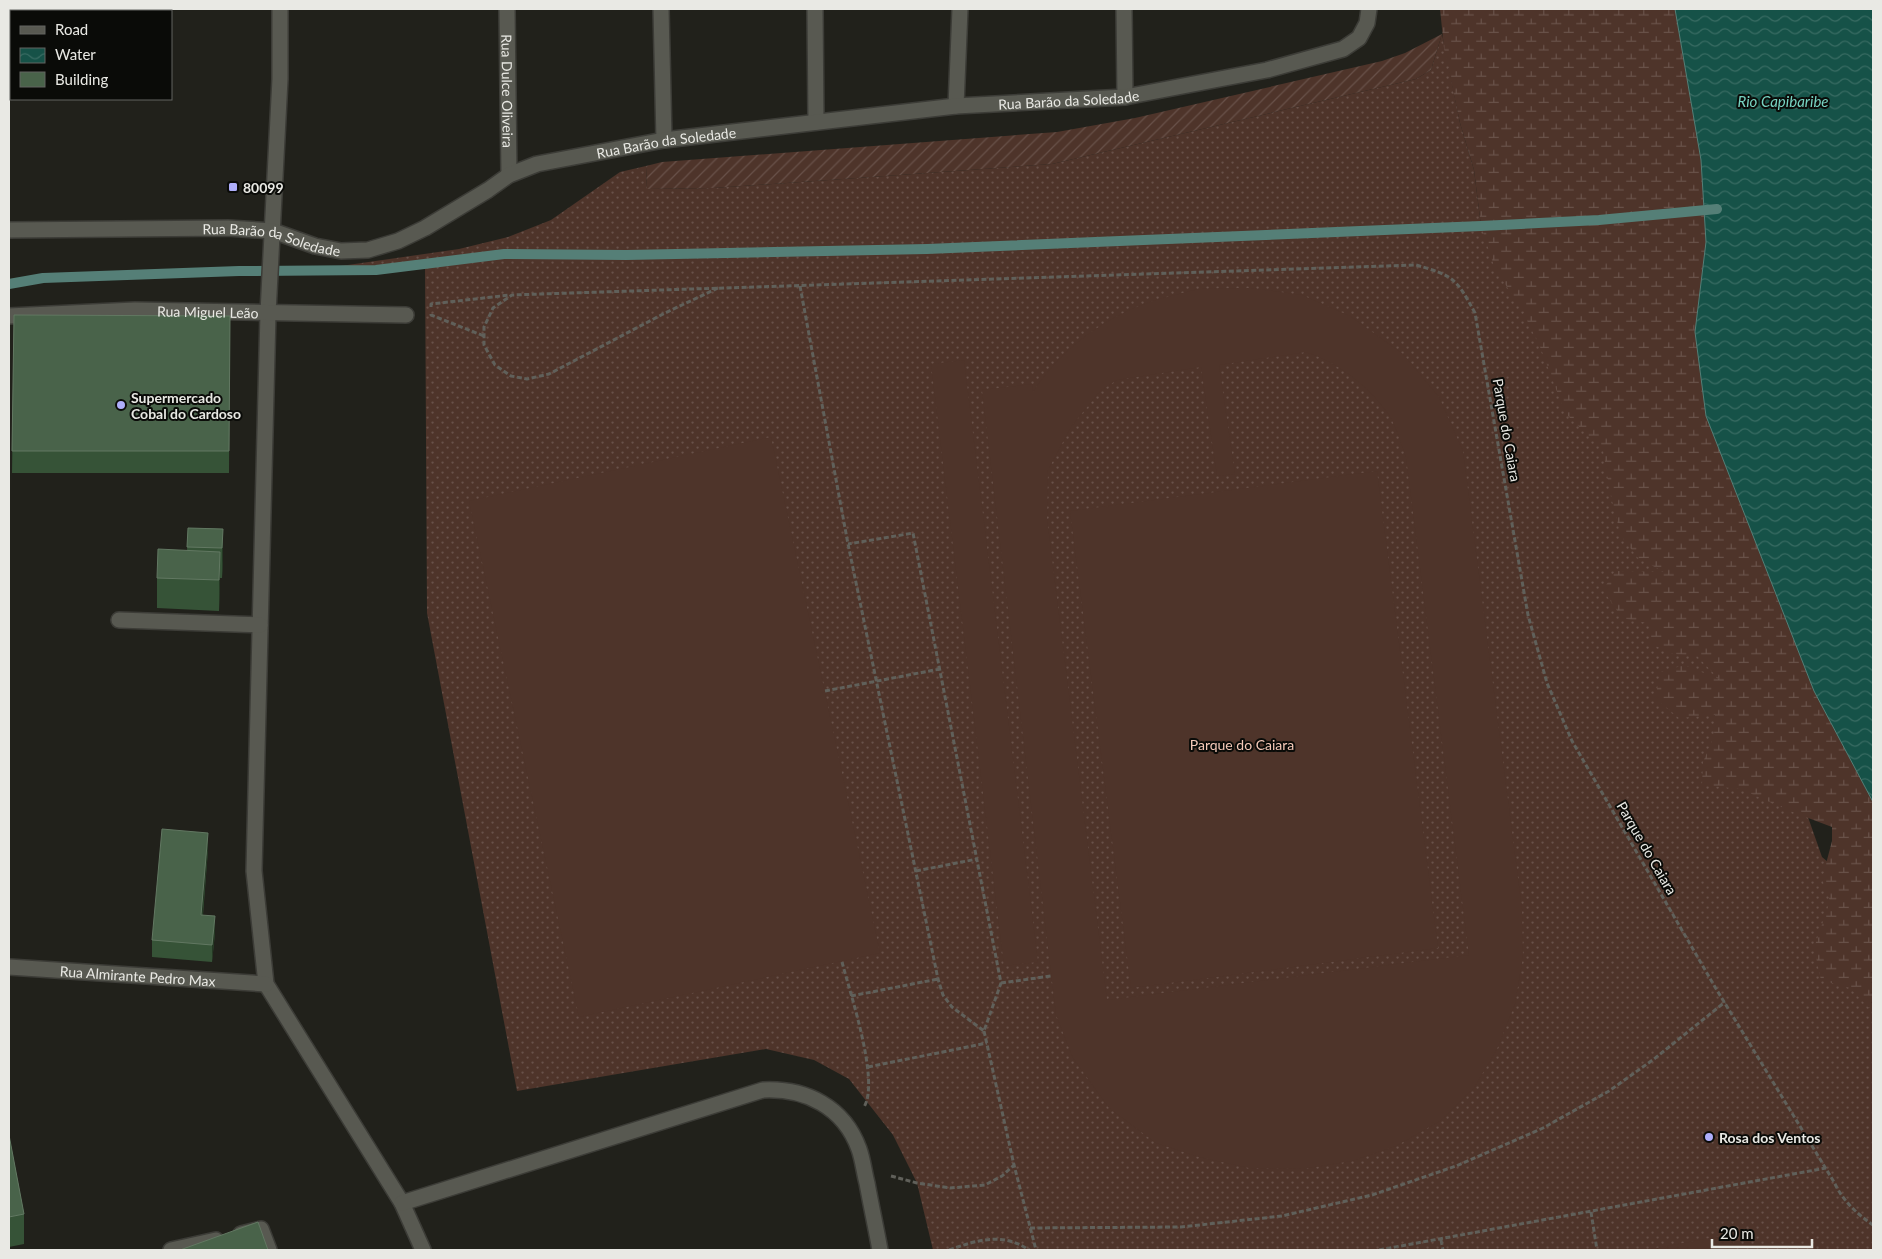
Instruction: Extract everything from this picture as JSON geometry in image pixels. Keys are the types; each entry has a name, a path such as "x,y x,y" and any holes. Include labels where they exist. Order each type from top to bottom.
{"street":[{"path":"280,9 280,79 268,313 254,871 266,984 402,1203 423,1250"},
{"name":"Rua Dulce Oliveira","path":"507,9 509,175"},
{"path":"661,9 664,140"},
{"path":"815,9 816,122"},
{"path":"956,106 960,9"},
{"path":"1124,9 1125,97"},
{"name":"Rua Barão da Soledade","path":"9,230 228,228 342,251 368,250 398,241 425,228 509,175 537,164 664,140 956,106 1125,97 1268,70 1343,49 1359,38 1367,23 1370,9"},
{"name":"Rua Miguel Leão","path":"9,316 135,310 406,315"},
{"path":"120,620 260,625"},
{"name":"Rua Almirante Pedro Max","path":"9,967 266,984"},
{"path":"402,1203 763,1090 779,1090 802,1094 826,1104 846,1124 859,1149 880,1250"},
{"path":"171,1250 262,1229 269,1250"}],"path":[{"name":"Parque do Caiara","path":"800,286 1416,265 1445,273 1461,287 1475,313 1528,615 1547,683 1572,741 1724,1002 1826,1168 1839,1193 1860,1216 1873,1226"},
{"path":"484,336 431,316 430,304 512,295 800,286 848,544 938,979 943,995 952,1007 984,1031"},
{"path":"512,295 493,308 484,327 484,345 495,365 511,376 527,379 549,374 656,317 718,288"},
{"path":"848,544 913,533 1001,983 984,1031 1014,1165 1036,1250"},
{"path":"824,692 940,669"},
{"path":"916,871 977,859"},
{"path":"842,962 868,1067 867,1101 861,1110 846,1124"},
{"path":"1001,983 1051,976"},
{"path":"851,996 938,979"},
{"path":"1030,1228 1181,1228 1282,1216 1372,1195 1456,1166 1542,1128 1609,1091 1654,1059 1724,1002"},
{"path":"868,1067 987,1043"},
{"path":"864,1170 917,1183 950,1188 985,1185 1002,1176 1014,1165"},
{"path":"1379,1250 1826,1168"},
{"path":"1591,1212 1597,1250"},
{"path":"949,1250 995,1238 1018,1243 1029,1250"},
{"path":"1441,1240 1443,1250"}],"green space":[{"path":"1440,9 1675,9 1701,160 1706,242 1695,332 1706,416 1814,691 1873,802 1873,1008 1869,1008 1850,988 1821,980 1814,948 1830,901 1822,879 1832,841 1832,827 1740,789 1702,785 1703,762 1714,736 1715,715 1679,718 1655,698 1661,672 1684,665 1719,679 1697,656 1673,654 1649,643 1652,624 1622,618 1603,590 1615,571 1664,572 1638,558 1621,536 1611,497 1603,450 1565,413 1541,349 1521,308 1495,269 1481,226 1474,170 1460,123 1444,48"},
{"name":"Parque do Caiara","path":"1442,34 1460,123 1474,170 1481,226 1643,347 1822,857 1873,900 1873,1250 933,1250 917,1183 893,1135 849,1079 814,1060 766,1049 517,1091 427,613 425,264 376,270 306,271 459,249 508,237 551,220 620,172 646,166 647,189 713,188 1052,164 1416,79 1431,70"},
{"path":"1442,34 1431,70 1416,79 1052,164 713,188 647,189 646,166 662,162 1057,132 1135,118 1382,61 1405,53"},
{"path":"1251,288 1302,295 1350,316 1403,354 1439,397 1463,451 1522,909 1523,957 1515,1004 1497,1049 1474,1088 1440,1121 1396,1146 1352,1161 1303,1169 1249,1168 1199,1157 1156,1143 1109,1108 1073,1058 1056,1015 982,390 1032,384 1033,392 1046,374 1077,343 1113,318 1154,301 1194,290","holes":["1306,352 1340,368 1360,383 1378,401 1392,421 1406,457 1469,955 1107,1000 1047,518 1048,470 1071,427 1100,391 1117,380 1201,367 1217,476 1235,474 1219,365"]},
{"path":"964,360 1038,962 1004,966 931,364"},
{"path":"771,437 880,953 579,1017 469,501"},
{"path":"1377,471 1438,948 1131,988 1070,511"},
{"path":"1732,1234 1735,1250 1646,1250"}],"water":[{"name":"Rio Capibaribe","path":"1675,9 1873,9 1873,802 1814,691 1706,416 1695,332 1706,242 1701,160"}],"building":[{"name":"Supermercado Cobal do Cardoso","path":"14,315 230,316 229,451 12,451"},
{"path":"188,528 223,529 222,548 187,547"},
{"path":"158,549 220,552 219,580 157,578"},
{"path":"162,829 208,833 201,915 215,916 212,945 152,940"},
{"path":"9,1135 24,1214 9,1217"},
{"path":"258,1222 268,1250 180,1250"}],"waterway":[{"path":"9,284 43,278 239,271 376,270 504,254 626,255 927,249 1481,226 1599,220 1717,209"}],"place":[{"name":"80099","path":"233,187"},
{"name":"Supermercado Cobal do Cardoso","path":"121,405"},
{"name":"Rosa dos Ventos","path":"1709,1137"}]}
